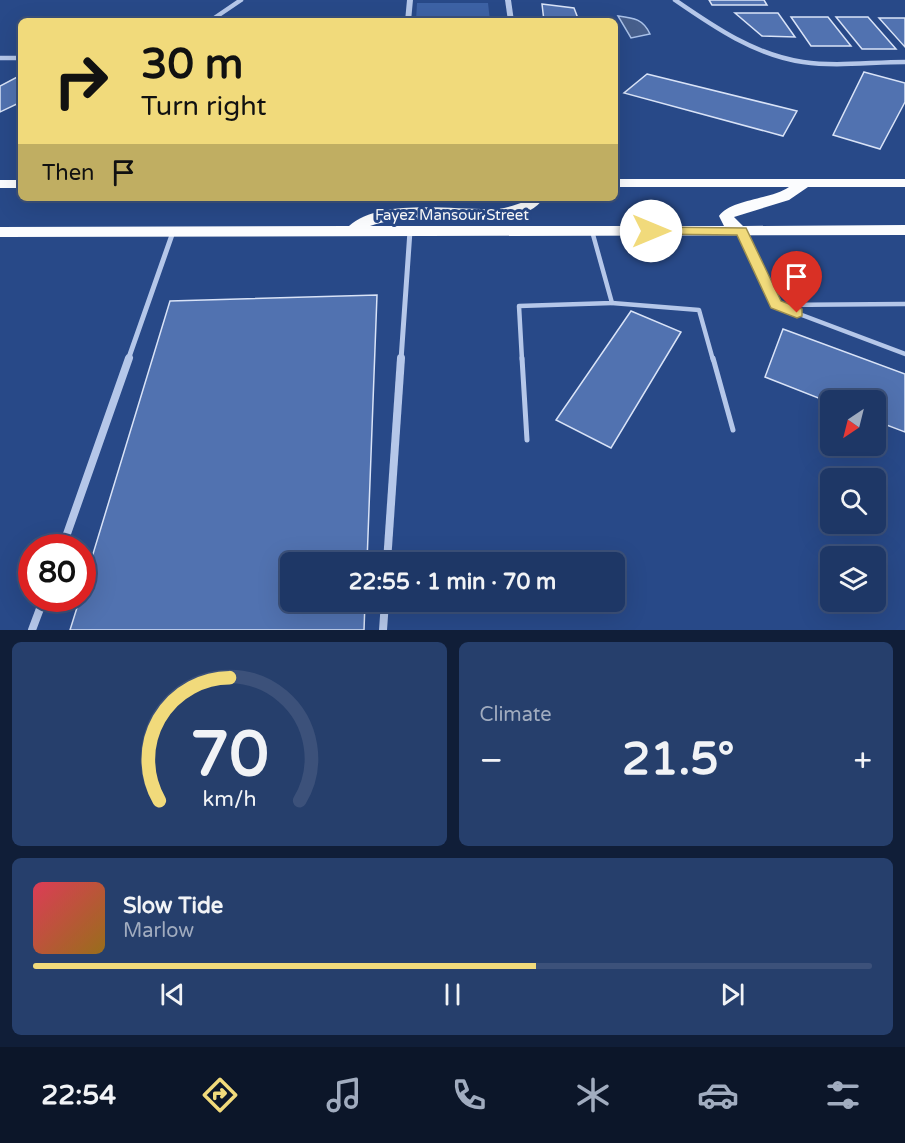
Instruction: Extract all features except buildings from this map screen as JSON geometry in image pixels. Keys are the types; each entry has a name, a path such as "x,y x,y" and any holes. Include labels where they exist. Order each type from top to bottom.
{"highway":[{"path":"618,183 905,183"},
{"path":"741,231 728,221 726,216 731,211 784,197 805,183"},
{"path":"0,184 18,184"},
{"path":"349,231 381,218 410,213 513,213 531,207 535,201"},
{"name":"Fayez Mansour Street","path":"0,232 905,230"}],"street":[{"path":"214,18 241,0"},
{"path":"408,18 410,0"},
{"path":"508,0 511,18"},
{"path":"675,0 739,42 767,54 803,62 905,62"},
{"path":"0,58 18,58"},
{"path":"388,552 410,231"},
{"path":"67,534 173,232"},
{"path":"32,630 39,612"},
{"path":"382,630 383,612"}],"lane":[{"path":"592,231 612,303"},
{"path":"741,231 776,304 905,354"},
{"path":"527,440 519,306 612,303 699,310 733,430"},
{"path":"776,304 905,304"}],"shaded area":[{"path":"417,3 488,3 490,18 416,18"},
{"path":"618,16 637,20 650,34 631,38"}],"route":[{"path":"651,231 741,231 776,304 797,313"}]}
